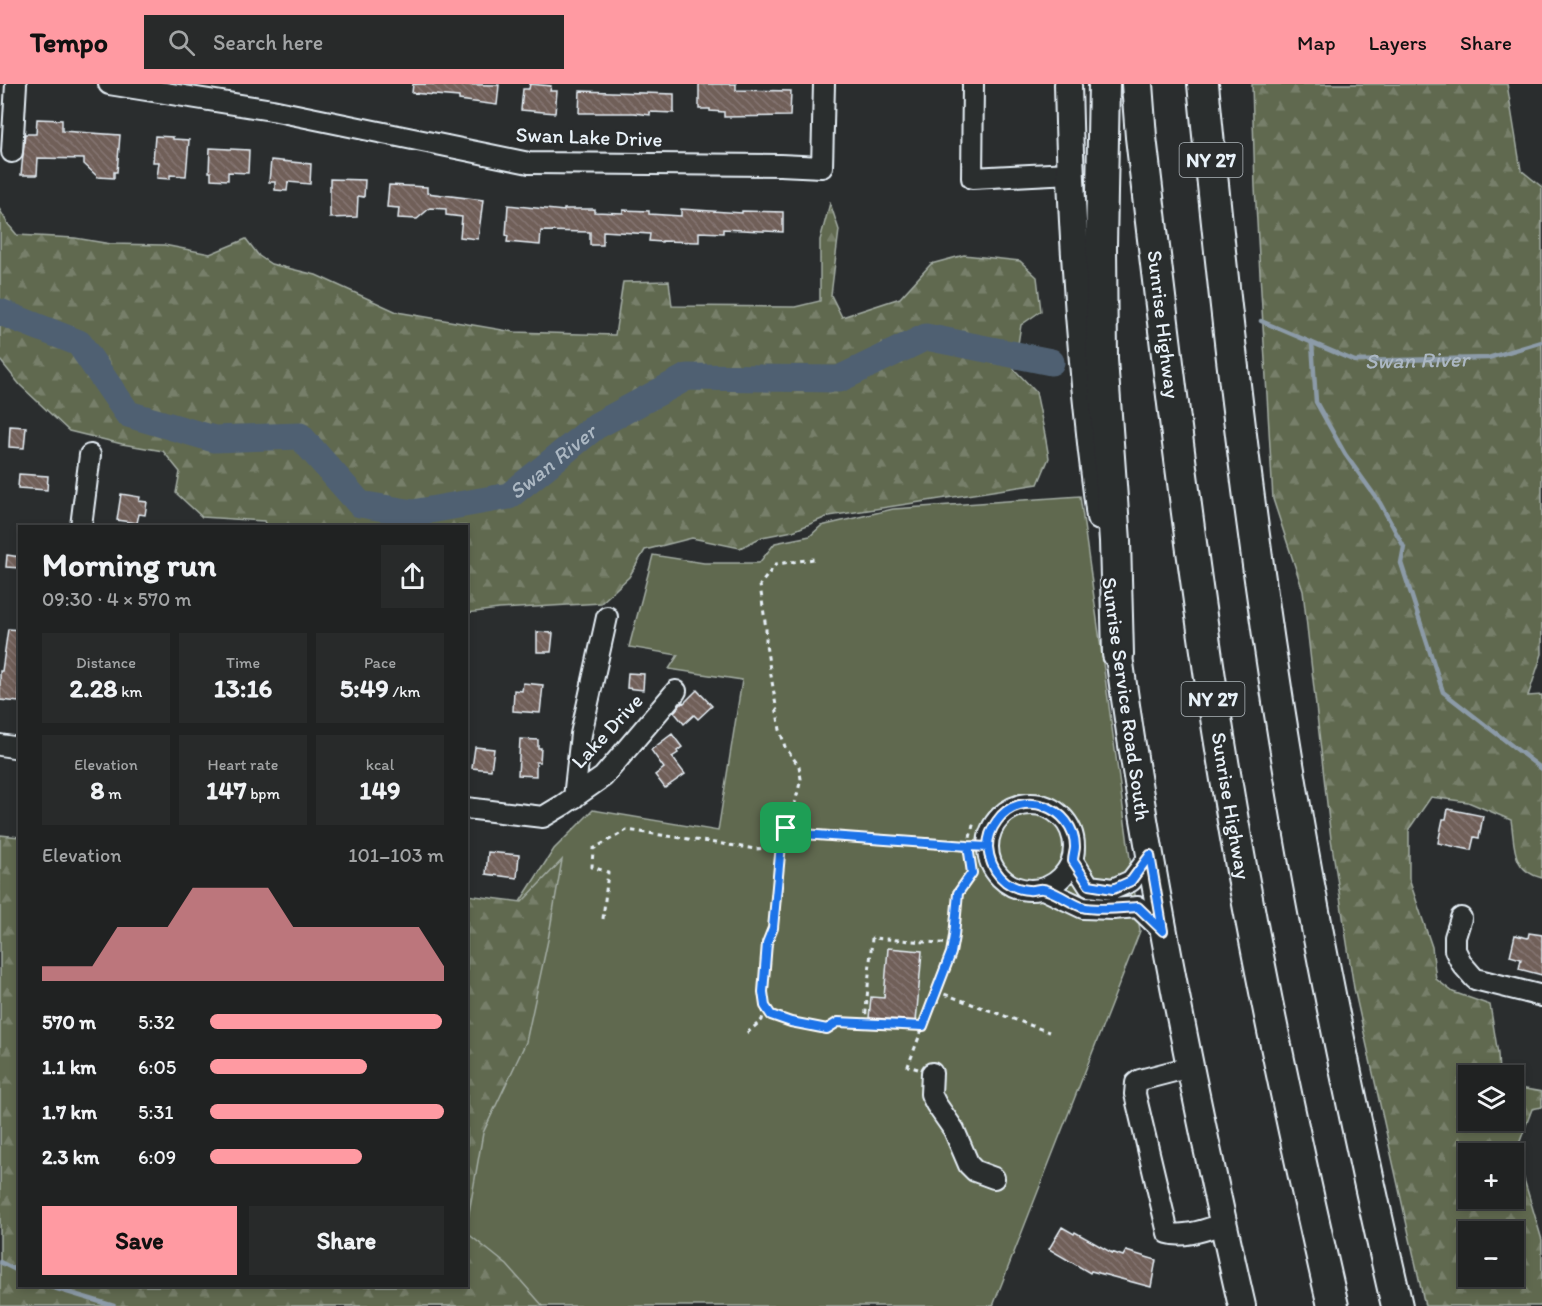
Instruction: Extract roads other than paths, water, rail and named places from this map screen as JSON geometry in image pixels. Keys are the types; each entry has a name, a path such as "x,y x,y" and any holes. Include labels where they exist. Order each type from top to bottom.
{"highway":[{"path":"1104,84 1102,336 1115,541 1118,654"},
{"name":"Sunrise Highway","path":"1137,84 1182,482 1213,700 1272,1030 1333,1306"},
{"name":"NY 27","path":"1203,84 1247,488 1268,639 1293,793 1333,1012 1396,1306"},
{"path":"1218,236 1220,84"}],"main road":[{"name":"Sunrise Service Road South","path":"1068,84 1071,173 1088,408 1118,654 1163,931 1242,1306"}],"street":[{"path":"12,152 16,84"},
{"name":"Swan Lake Drive","path":"109,84 272,110 529,163 822,166 824,84"},
{"path":"973,84 972,178 1071,173"},
{"path":"81,525 90,455"},
{"path":"574,798 581,734 608,617"},
{"name":"Lake Drive","path":"468,808 543,817 603,777 676,691"},
{"path":"0,745 18,748"},
{"path":"1026,803 1041,804 1054,810 1065,819 1074,840 1073,861 1056,883 1043,889 1016,888 994,870 988,847 992,829 1000,816 1012,808 1026,803"},
{"path":"1073,861 1089,885 1113,889 1131,881 1150,855"},
{"path":"1043,889 1083,908 1138,907 1163,931"},
{"path":"1461,918 1455,937 1455,950 1462,964 1475,979 1542,996"},
{"path":"1190,1067 1140,1080 1136,1083 1135,1095 1168,1233 1178,1235 1223,1224"},
{"path":"926,1071 936,1104 954,1130 969,1165 975,1171 994,1178"}],"waterway":[{"name":"Swan River","path":"0,312 79,343 128,414 214,439 300,436 360,504 413,513 509,496 596,426 687,377 839,379 926,337 1051,362"},
{"name":"Swan River","path":"1261,321 1355,361 1488,358 1542,342"},
{"path":"1312,343 1316,402 1345,454 1380,503 1404,547 1401,563 1443,692 1542,769"},
{"path":"0,1262 18,1271"},
{"path":"50,1287 114,1306"}]}
